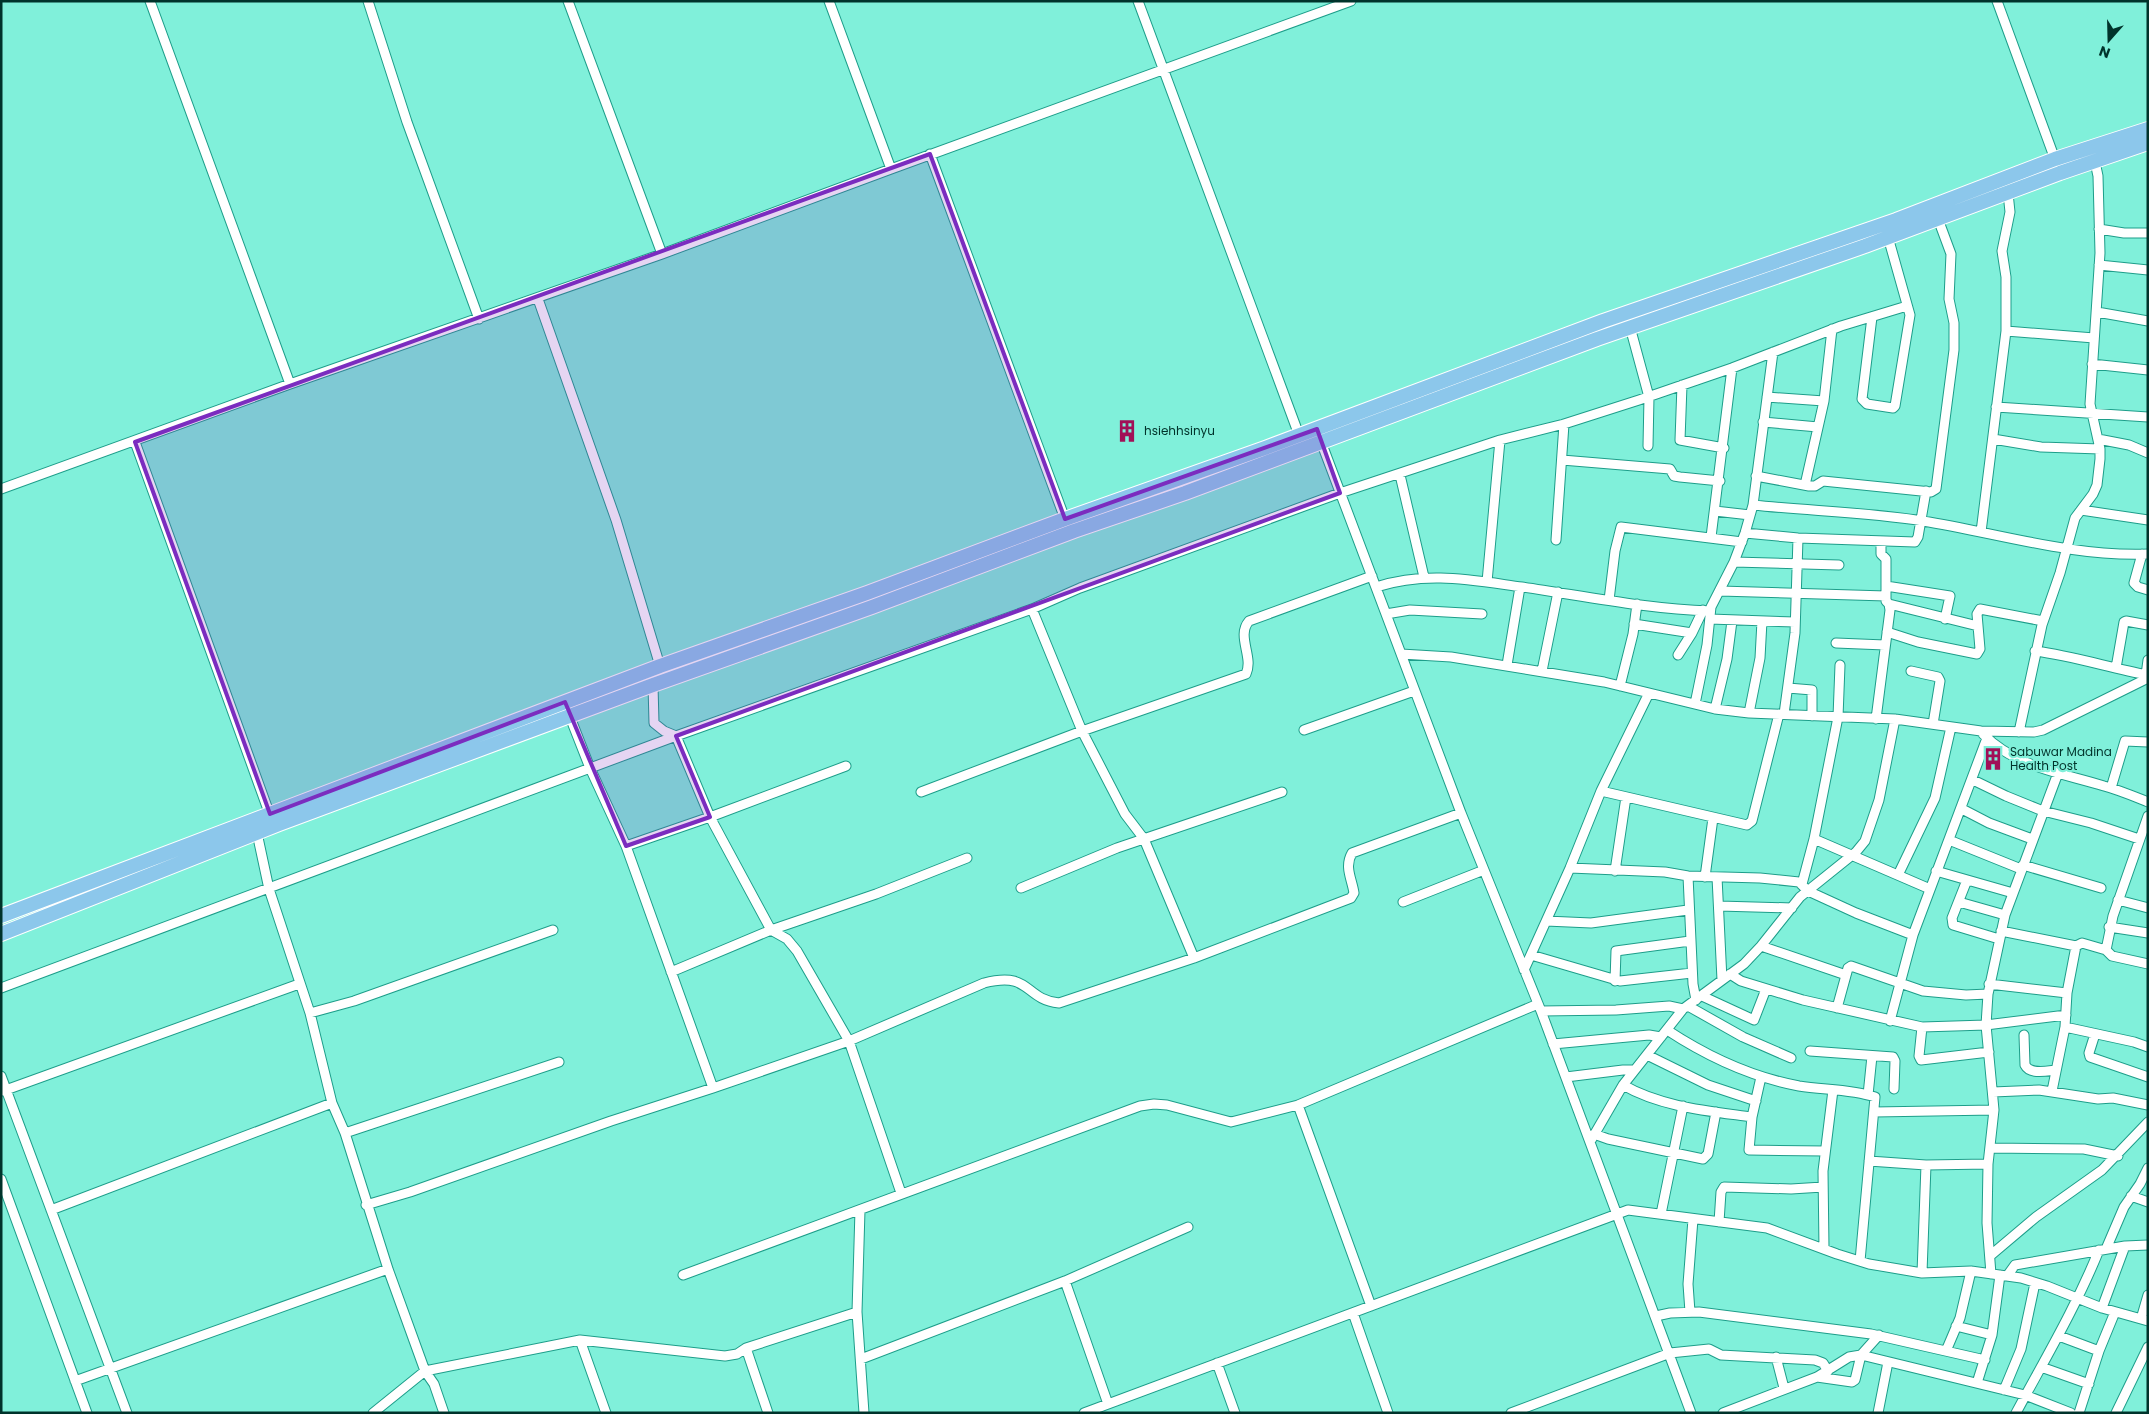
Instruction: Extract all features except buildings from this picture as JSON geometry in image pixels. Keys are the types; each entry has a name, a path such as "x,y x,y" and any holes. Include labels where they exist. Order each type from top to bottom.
{"main road":[{"path":"1,934 257,833 272,820 654,668 867,593 1065,519 1317,429 1604,321 1896,220 2055,159 2148,129"},
{"path":"1,916 570,717 1074,531 1185,493 1630,327 1888,237 2060,173 2148,144"}],"street":[{"path":"150,1 290,384"},
{"path":"368,1 407,122 479,318"},
{"path":"568,1 662,254"},
{"path":"828,1 891,169"},
{"path":"1138,1 1299,435"},
{"path":"1,489 135,442 290,384 538,299 1351,1"},
{"path":"1997,1 2060,173"},
{"path":"930,154 1065,519"},
{"path":"2019,732 2035,651 2043,621 2060,573 2065,548 2075,518 2093,494 2097,485 2099,444 2090,413 2099,265 2098,176 2095,162"},
{"path":"1981,532 2006,332 2006,277 2002,251 2010,212 2008,193"},
{"path":"1756,476 1815,486 1823,481 1832,481 1931,492 1936,489 1954,350 1954,323 1950,299 1950,254 1938,219"},
{"path":"2099,229 2124,233 2148,233"},
{"path":"1872,317 1862,399 1867,404 1893,408 1895,406 1910,322 1888,237"},
{"path":"2099,265 2148,270"},
{"path":"538,299 616,520 654,668 654,723 664,731 676,736 710,818 771,930 787,939 797,951 849,1041 901,1193"},
{"path":"1,988 676,736 1032,609 1080,588 1340,493 1400,475 1500,440 1564,424 1649,397 1732,368 1832,329 1907,306"},
{"path":"2097,312 2148,321"},
{"path":"1630,327 1649,397 1648,446"},
{"path":"1805,485 1824,401 1832,329"},
{"path":"2006,332 2094,338"},
{"path":"1678,655 1708,613 1734,562 1743,538 1753,505 1773,352"},
{"path":"2092,364 2148,370"},
{"path":"1711,537 1720,481 1732,368"},
{"path":"1682,386 1680,440 1724,448"},
{"path":"1767,397 1824,401"},
{"path":"1996,407 2148,417"},
{"path":"1764,422 1818,427"},
{"path":"1556,540 1564,424"},
{"path":"1317,429 1461,813 1592,1138 1617,1214 1691,1413"},
{"path":"1992,439 2040,447 2099,444 2129,445 2147,451"},
{"path":"1487,582 1500,440"},
{"path":"135,442 272,820"},
{"path":"1562,460 1670,469 1674,476 1720,481"},
{"path":"1400,475 1424,577"},
{"path":"1609,600 1615,552 1621,527 1711,537 1915,542 1918,537 1926,491"},
{"path":"1753,505 1872,514 1921,521 2065,548 2145,554 2134,583 2138,587 2148,590"},
{"path":"2081,510 2148,520"},
{"path":"1715,511 1750,515"},
{"path":"1601,791 1747,826 1752,821 1788,688 1797,593 1798,538"},
{"path":"1876,719 1887,632 1886,559 1881,554 1881,541"},
{"path":"1734,562 1839,565"},
{"path":"921,792 1082,731 1246,674 1248,664 1243,632 1250,621 1372,576"},
{"path":"1376,587 1398,580 1447,577 1708,613 1732,621 1795,622"},
{"path":"1886,586 1950,596 1951,599 1946,618"},
{"path":"1507,665 1520,587"},
{"path":"1720,591 1797,593 1887,600 1978,626"},
{"path":"1542,671 1558,592"},
{"path":"1620,686 1637,604"},
{"path":"1032,609 1082,731 1126,814 1144,839 1194,958"},
{"path":"1887,632 1918,642 1977,654 1980,649 1976,614 1980,609 2043,621"},
{"path":"1386,614 1410,610 1482,614"},
{"path":"1695,704 1707,645 1708,613"},
{"path":"1716,709 1728,659 1732,621"},
{"path":"1749,713 1760,658 1762,621"},
{"path":"2116,668 2124,622 2148,625"},
{"path":"1634,624 1692,633"},
{"path":"1836,643 1886,645"},
{"path":"2035,651 2075,657 2147,676"},
{"path":"1401,654 1451,657 1542,671 1620,686 1716,709 1749,713 1894,719 1951,726 1984,734 2043,730 2147,676"},
{"path":"2147,676 2148,660"},
{"path":"1805,888 1838,718 1840,665"},
{"path":"1911,671 1938,678 1940,681 1933,724"},
{"path":"1788,688 1812,690 1812,716"},
{"path":"1304,730 1414,691"},
{"path":"1524,970 1570,868 1601,791 1649,693"},
{"path":"570,717 590,768 626,846 713,1088"},
{"path":"1592,1138 1623,1085 1686,1008 1730,974 1761,946 1792,908 1805,888 1852,855 1865,841 1870,831 1879,800 1894,719"},
{"path":"1898,874 1935,798 1951,726"},
{"path":"1984,734 2024,761 2040,768 2110,788 2148,802"},
{"path":"1890,1021 1913,936 1936,871 1973,780 1984,734"},
{"path":"2110,788 2125,741 2148,742"},
{"path":"626,846 710,818 846,766"},
{"path":"1977,1383 1992,1335 2000,1275 1991,1255 1987,1223 1988,1164 1994,1110 1986,1025 1988,994 2005,915 2058,773"},
{"path":"1973,780 2043,811 2091,823 2139,839"},
{"path":"1021,888 1144,839 1282,792"},
{"path":"1615,871 1626,797"},
{"path":"1962,809 1989,823 2032,839"},
{"path":"366,1204 410,1192 611,1121 849,1041 984,984 1001,979 1014,980 1024,984 1041,998 1059,1003 1194,958 1351,898 1354,893 1347,867 1352,853 1461,813"},
{"path":"2106,950 2109,927 2148,816"},
{"path":"1705,877 1713,818"},
{"path":"257,833 270,889 310,1014 332,1103 345,1133 388,1269 425,1371 434,1384 444,1413"},
{"path":"1814,839 1930,889"},
{"path":"1949,840 2022,867 2101,888"},
{"path":"671,972 771,930 876,894 968,858"},
{"path":"1570,868 1665,872 1705,877 1777,879 1805,888 1856,913 1913,936"},
{"path":"1403,902 1484,870"},
{"path":"1936,871 2013,893"},
{"path":"1688,876 1692,973 1699,998"},
{"path":"1717,877 1722,980"},
{"path":"1967,880 1952,918 1953,925 2000,935 2076,946 2082,943 2106,950 2112,956 2148,964"},
{"path":"2118,900 2148,908"},
{"path":"1959,902 2005,915"},
{"path":"1719,906 1792,908"},
{"path":"1546,922 1591,923 1688,910"},
{"path":"2109,927 2148,933"},
{"path":"310,1014 354,1002 553,930"},
{"path":"1615,981 1616,951 1690,941"},
{"path":"1761,946 1846,976"},
{"path":"2052,1091 2065,1027 2067,993 2076,946"},
{"path":"1531,955 1615,981 1692,973"},
{"path":"1836,1008 1851,966 1923,991 1966,995 1988,994"},
{"path":"1730,974 1742,981 1766,989 1836,1008 1922,1027 1986,1025 2066,1014"},
{"path":"4,1091 299,984"},
{"path":"1990,984 2067,993"},
{"path":"1699,998 1754,1020 1766,989"},
{"path":"683,1275 1140,1106 1167,1105 1231,1122 1298,1105 1539,1007 1616,1010 1669,1006 1686,1008 1743,1037 1791,1058"},
{"path":"1922,1027 1919,1056 1921,1060 1989,1052"},
{"path":"2065,1027 2148,1047"},
{"path":"1553,1044 1664,1033 1713,1058 1760,1077 1802,1086 1868,1095 1876,1098 1860,1261"},
{"path":"2024,1034 2025,1065 2027,1069 2031,1071 2056,1070"},
{"path":"2095,1034 2089,1053 2090,1058 2148,1078"},
{"path":"1810,1051 1892,1057 1894,1058 1894,1090"},
{"path":"1647,1055 1690,1077 1756,1101"},
{"path":"1868,1095 1872,1056"},
{"path":"345,1133 559,1062"},
{"path":"1566,1077 1634,1070"},
{"path":"1,1076 4,1091 127,1413"},
{"path":"1760,1077 1752,1117 1749,1150 1825,1151"},
{"path":"1623,1085 1642,1095 1667,1103 1752,1117"},
{"path":"1824,1249 1823,1187 1825,1151 1833,1090"},
{"path":"1993,1092 2052,1091 2148,1105"},
{"path":"51,1210 332,1103"},
{"path":"1298,1105 1371,1306"},
{"path":"1661,1214 1683,1106"},
{"path":"1874,1112 1994,1110"},
{"path":"1592,1138 1608,1139 1703,1158 1706,1157 1716,1112"},
{"path":"1991,1255 2036,1217 2090,1180 2118,1156 2148,1122"},
{"path":"1990,1148 2084,1149 2118,1156"},
{"path":"1869,1161 1926,1165 1988,1164"},
{"path":"1922,1273 1926,1165"},
{"path":"2016,1413 2059,1336 2119,1217 2148,1168"},
{"path":"1,1179 87,1413"},
{"path":"1719,1222 1721,1192 1724,1187 1783,1189 1823,1187"},
{"path":"2131,1196 2148,1202"},
{"path":"860,1210 856,1312 864,1413"},
{"path":"1084,1413 1628,1210 1767,1228 1860,1261 1922,1273 1971,1271 2035,1282 2102,1308 2144,1320 2148,1295"},
{"path":"1690,1312 1688,1284 1693,1219"},
{"path":"861,1359 1065,1281 1188,1227"},
{"path":"2000,1275 2016,1265 2102,1249 2148,1245"},
{"path":"2102,1308 2125,1246"},
{"path":"75,1381 388,1269"},
{"path":"1946,1351 1956,1326 1971,1271"},
{"path":"1065,1281 1108,1404"},
{"path":"2004,1390 2022,1342 2035,1282"},
{"path":"373,1413 425,1371 580,1340 724,1356 737,1354 746,1348 856,1312"},
{"path":"1656,1316 1690,1312 1736,1316 1879,1335 1985,1360"},
{"path":"2079,1413 2099,1351 2116,1312"},
{"path":"1353,1313 1388,1413"},
{"path":"1956,1326 1992,1335"},
{"path":"1817,1376 1852,1382 1855,1380 1861,1355 1879,1335"},
{"path":"2059,1336 2099,1351"},
{"path":"580,1340 606,1413"},
{"path":"2116,1413 2148,1347"},
{"path":"746,1348 768,1413"},
{"path":"1511,1413 1670,1353 1708,1350 1721,1355 1819,1360 1828,1371"},
{"path":"1723,1413 1817,1376 1849,1357 1861,1355 2025,1395 2071,1413"},
{"path":"1776,1357 1784,1388"},
{"path":"1878,1413 1888,1362"},
{"path":"1217,1363 1235,1413"},
{"path":"2041,1367 2089,1384"}],"highlighted area":[{"path":"930,154 1065,519 1317,429 1340,493 676,736 710,817 626,846 565,702 270,814 135,442"}],"place":[{"name":"hsiehhsinyu","path":"1127,431"},
{"name":"Sabuwar Madina Health Post","path":"1993,759"}]}
